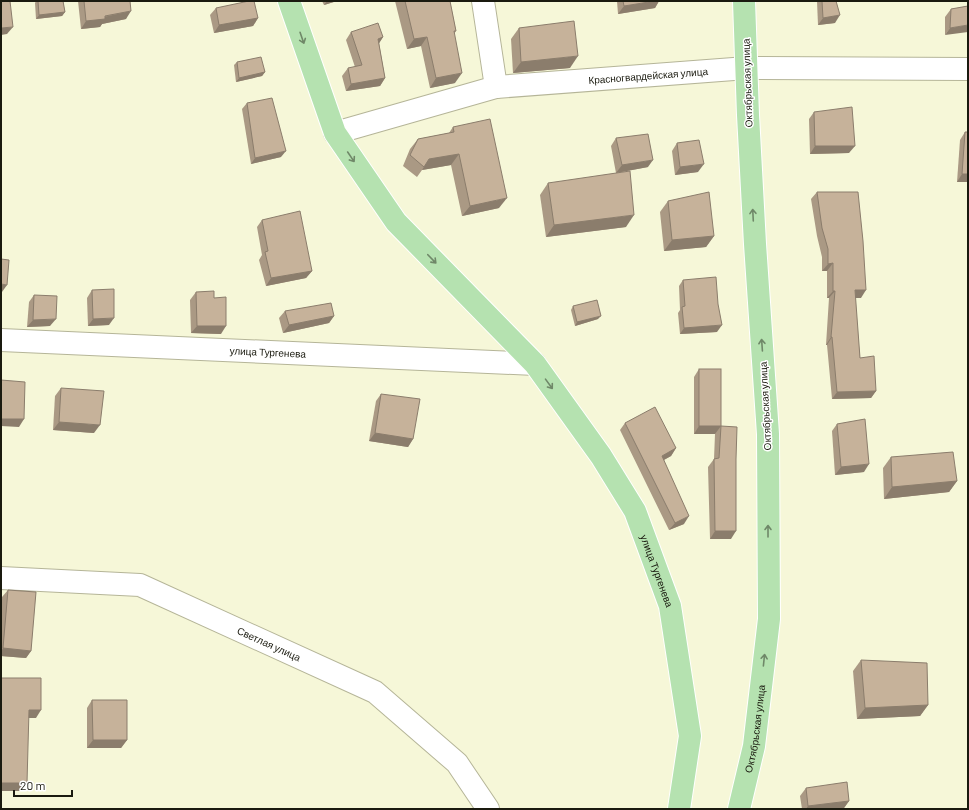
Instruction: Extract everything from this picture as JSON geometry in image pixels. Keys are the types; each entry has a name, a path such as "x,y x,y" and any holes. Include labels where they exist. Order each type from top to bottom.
{"main road":[{"name":"улица Тургенева","path":"289,1 335,133 396,222 534,364 601,456 635,511 670,606 690,736 679,809"},
{"name":"Октябрьская улица","path":"739,809 754,746 769,619 768,434 755,244 744,1"}],"street":[{"path":"483,1 496,87"},
{"name":"Красногвардейская улица","path":"335,133 496,87 747,68 968,69"},
{"name":"улица Тургенева","path":"1,340 534,364"},
{"name":"Светлая улица","path":"1,578 140,585 375,692 456,763 488,809"}],"building":[{"path":"1,1 10,1 13,27 1,28"},
{"path":"38,1 63,1 65,12 39,15"},
{"path":"84,1 130,1 131,11 105,16 105,19 86,21"},
{"path":"254,1 258,18 219,25 216,8"},
{"path":"405,1 450,1 462,73 436,78 427,37 414,39"},
{"path":"623,1 655,1 624,6"},
{"path":"822,1 836,1 840,15 823,18"},
{"path":"968,6 968,25 950,28 951,9"},
{"path":"574,21 578,56 521,62 519,28"},
{"path":"378,23 383,37 378,39 385,78 351,84 348,68 362,65 351,32"},
{"path":"261,57 265,72 239,78 237,62"},
{"path":"272,98 286,151 255,158 247,103"},
{"path":"852,107 855,146 815,146 814,112"},
{"path":"490,119 507,198 470,206 459,154 429,159 424,167 410,155 418,139 454,132 453,127"},
{"path":"965,132 968,132 968,174 962,174"},
{"path":"648,134 653,160 622,165 616,138"},
{"path":"699,140 704,164 680,167 677,143"},
{"path":"630,171 634,215 554,225 548,183"},
{"path":"709,192 714,236 672,240 668,201"},
{"path":"817,192 858,192 866,290 855,290 860,358 874,356 876,391 837,392 831,337 835,291 833,291 833,263 828,264 828,249 822,228"},
{"path":"300,211 312,271 271,278 265,252 268,251 262,220"},
{"path":"1,259 9,260 7,285 1,284"},
{"path":"716,277 718,304 722,325 684,328 682,307 685,306 683,280"},
{"path":"114,289 114,318 93,319 92,290"},
{"path":"214,291 214,298 226,297 226,326 197,326 196,292"},
{"path":"34,295 57,296 56,319 33,320"},
{"path":"597,300 601,316 577,322 573,306"},
{"path":"331,303 334,316 289,325 285,311"},
{"path":"699,369 721,369 721,426 699,426"},
{"path":"1,380 25,382 24,419 1,419"},
{"path":"61,388 104,391 100,425 59,422"},
{"path":"381,394 420,399 413,439 375,433"},
{"path":"655,407 676,448 662,456 689,516 675,523 625,423"},
{"path":"865,419 869,464 841,467 837,424"},
{"path":"721,426 737,427 736,531 715,531 714,459 719,458"},
{"path":"953,452 957,481 892,487 891,457"},
{"path":"8,590 36,592 31,651 3,648"},
{"path":"861,660 927,663 928,705 865,708"},
{"path":"1,678 41,678 41,710 29,710 27,783 1,783"},
{"path":"92,700 127,700 127,740 93,740"},
{"path":"847,782 849,801 808,806 806,788"}]}
